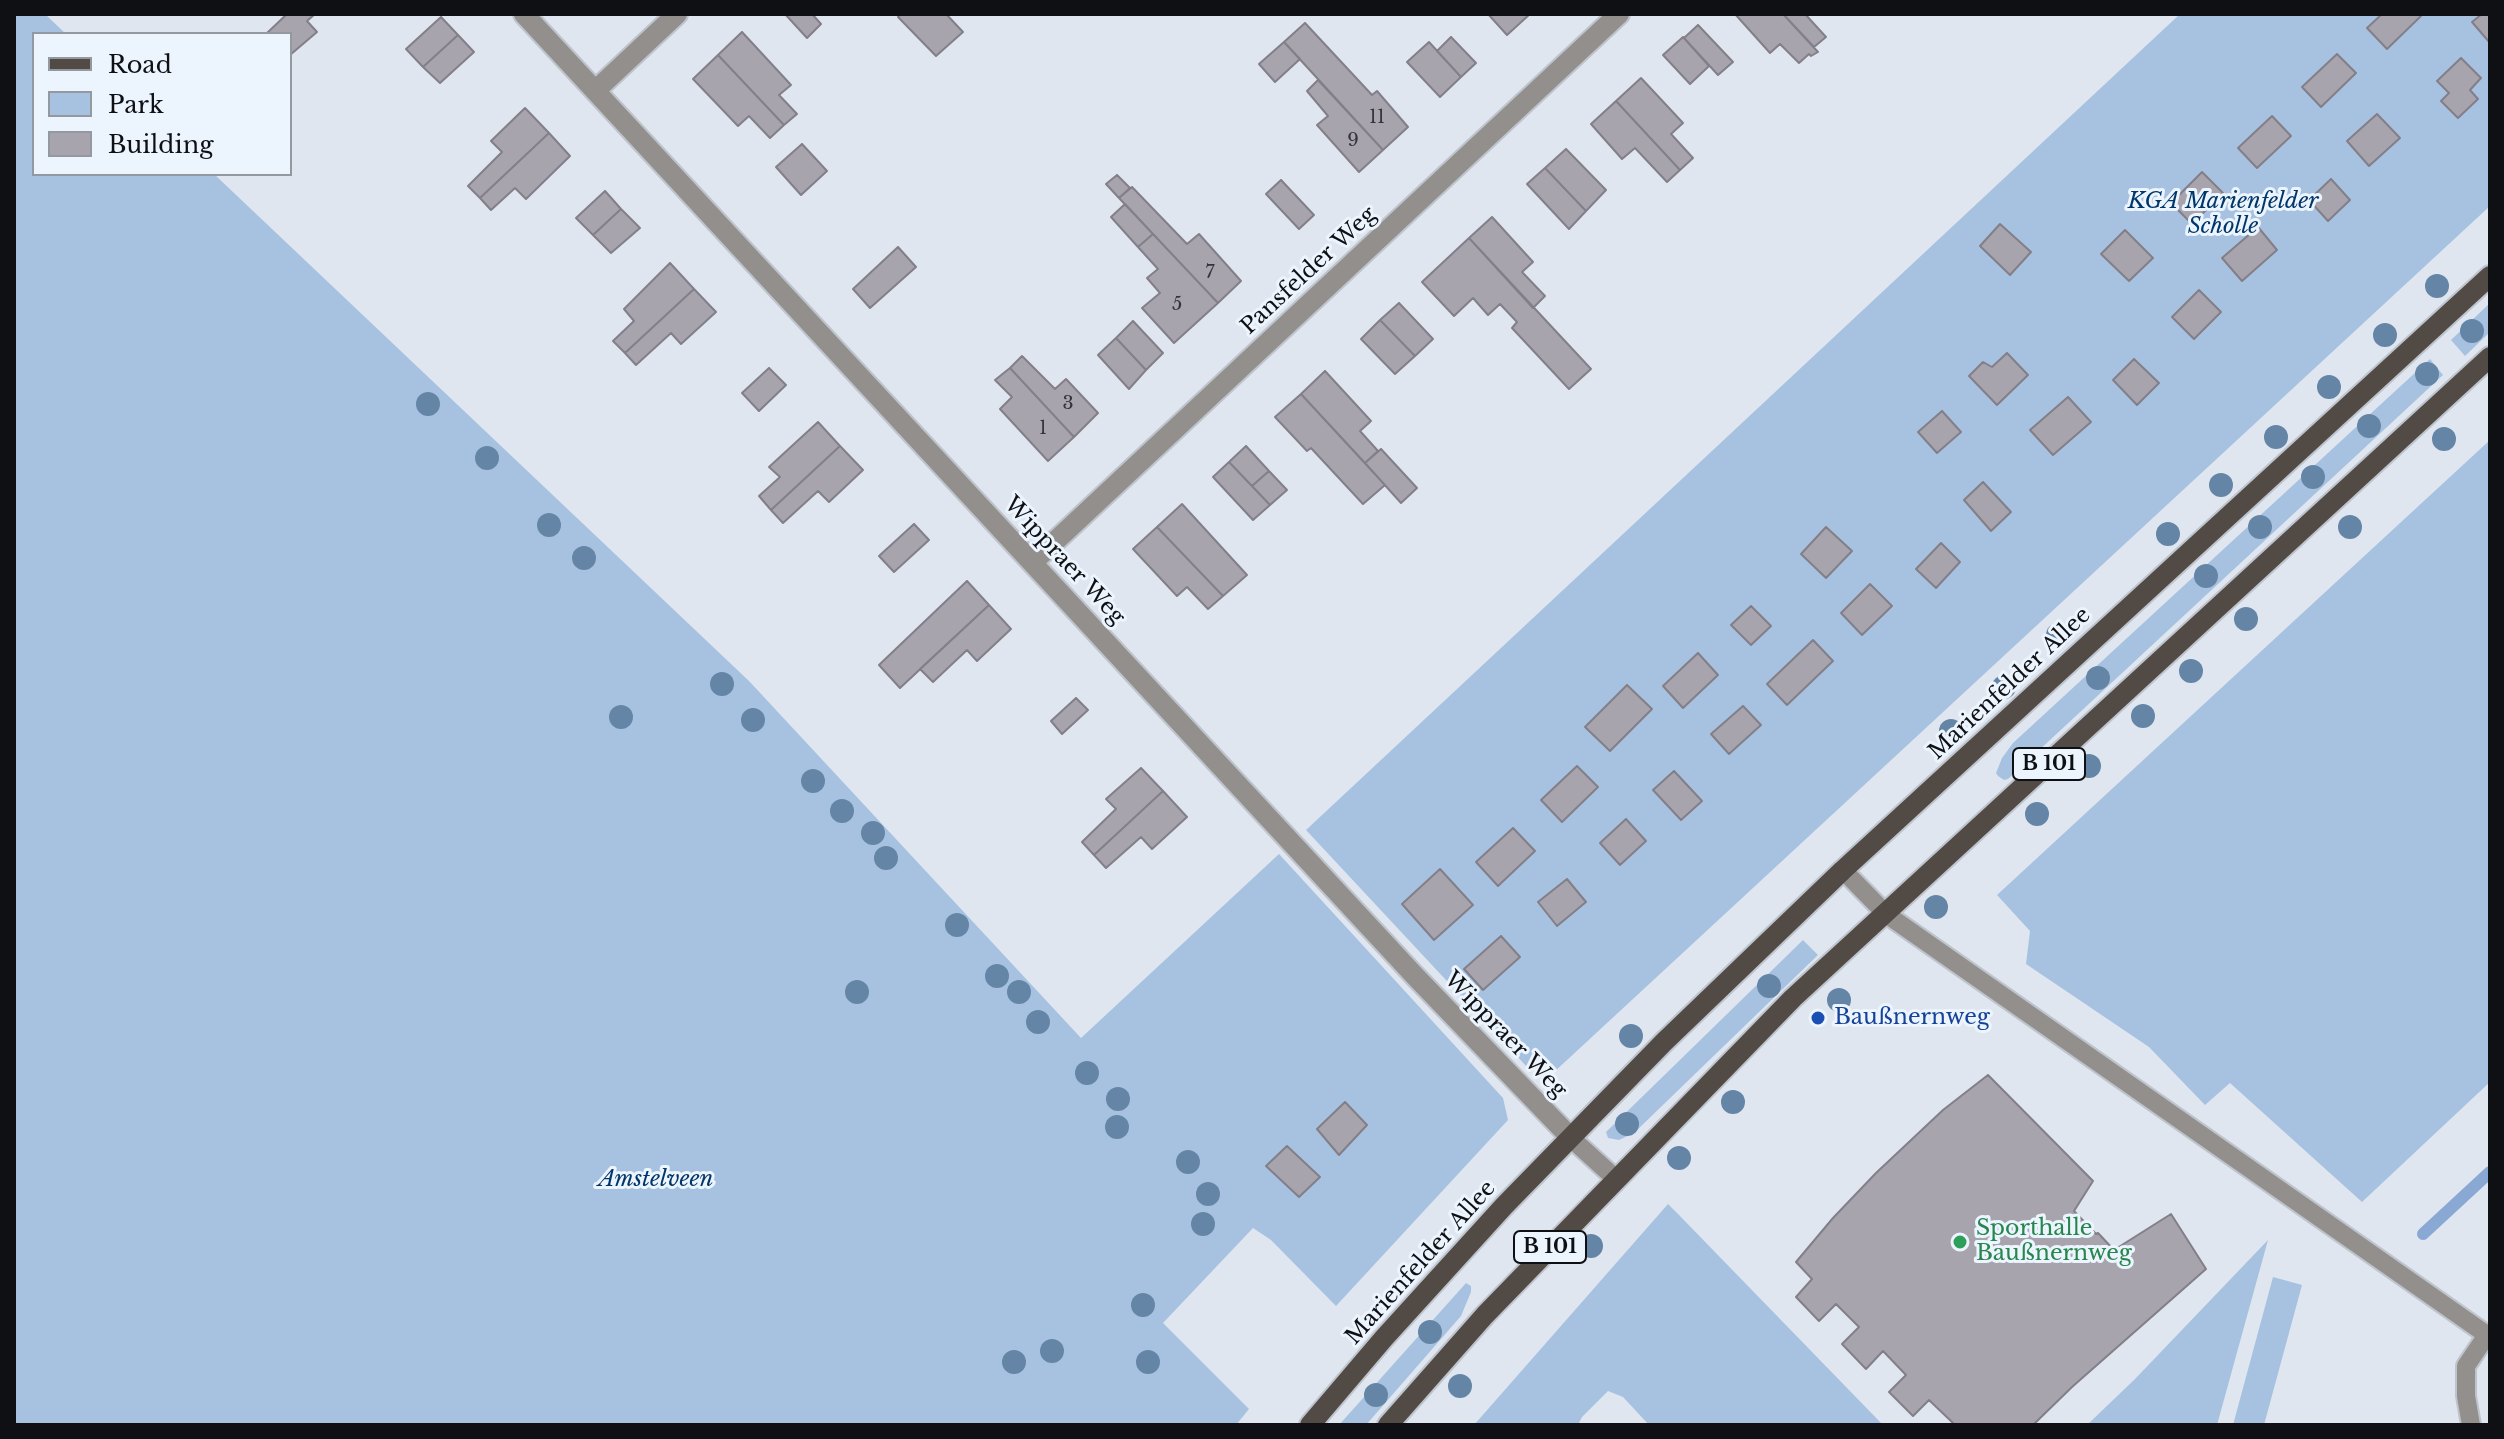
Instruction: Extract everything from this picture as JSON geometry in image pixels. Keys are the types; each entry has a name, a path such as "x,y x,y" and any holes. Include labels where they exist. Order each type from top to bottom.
{"main road":[{"name":"Marienfelder Allee","path":"1310,1425 1504,1206 1664,1042 1843,870 2490,276"},
{"name":"B 101","path":"1388,1425 1485,1315 1793,998 2490,357"}],"street":[{"name":"Wippraer Weg","path":"524,14 1414,975 1572,1139"},
{"path":"595,91 677,14"},
{"name":"Pansfelder Weg","path":"1033,562 1619,14"}],"lane":[{"path":"1843,870 1886,914 2488,1336 2466,1366 2466,1396 2471,1425"},
{"path":"1572,1139 1616,1179"}],"green space":[{"name":"Amstelveen","path":"14,14 45,14 64,32 32,32 32,176 216,176 749,681 1081,1038 1279,854 1503,1098 1508,1120 1336,1306 1271,1240 1253,1228 1163,1323 1249,1409 1236,1425 14,1425"},
{"name":"KGA Marienfelder Scholle","path":"2180,14 2490,14 2490,206 1553,1073 1528,1068 1306,830"},
{"path":"2490,303 2490,332 2465,356 2451,340"},
{"path":"2430,359 2443,375 2008,779 1998,776 1996,773 2002,758 2013,743"},
{"path":"2490,440 2490,1082 2362,1202 2230,1083 2205,1105 2149,1047 2026,964 2030,931 1997,895"},
{"path":"1803,940 1818,955 1634,1133 1619,1140 1608,1138 1606,1132"},
{"path":"1668,1204 1883,1425 1649,1425 1623,1397 1608,1391 1578,1425 1474,1425"},
{"path":"2268,1240 2217,1425 2087,1425 2135,1379"},
{"path":"2273,1277 2302,1285 2264,1425 2233,1425"},
{"path":"1466,1283 1471,1286 1471,1292 1461,1316 1366,1425 1339,1425"}],"building":[{"path":"287,14 315,14 307,21 317,32 292,53 292,32 268,32"},
{"path":"785,14 812,14 821,24 807,38"},
{"path":"901,14 946,14 963,32 936,56 898,17"},
{"path":"1488,14 1530,14 1507,35"},
{"path":"1735,14 1783,14 1818,52 1809,54 1799,63 1780,44 1770,53"},
{"path":"1783,14 1805,14 1826,37 1814,47"},
{"path":"2382,14 2421,16 2387,49 2367,28"},
{"path":"2482,14 2490,14 2490,43 2472,22"},
{"path":"441,17 458,35 423,67 406,49"},
{"path":"1305,23 1372,95 1377,91 1408,127 1383,150 1284,42"},
{"path":"1698,25 1733,62 1718,75 1684,38"},
{"path":"742,32 791,85 779,95 797,114 784,125 718,55"},
{"path":"458,35 474,52 440,83 423,67"},
{"path":"1451,37 1476,63 1461,77 1437,51"},
{"path":"1683,37 1709,66 1690,84 1663,55"},
{"path":"1284,42 1300,59 1275,82 1259,64"},
{"path":"1429,42 1461,77 1440,97 1407,62"},
{"path":"2337,54 2356,73 2321,107 2302,87"},
{"path":"718,55 784,125 770,138 749,116 738,126 693,79"},
{"path":"2461,58 2481,78 2470,90 2478,99 2458,118 2441,101 2449,93 2437,81"},
{"path":"1641,78 1683,123 1671,134 1693,158 1680,170 1616,101"},
{"path":"1318,80 1383,150 1359,172 1317,125 1328,116 1307,91"},
{"path":"1616,101 1680,170 1667,182 1635,148 1622,159 1591,124"},
{"path":"525,108 549,133 480,198 468,186 502,152 491,141"},
{"path":"2377,114 2400,138 2369,166 2347,141"},
{"path":"2272,116 2291,136 2257,168 2238,148"},
{"path":"549,133 570,156 526,199 515,188 491,210 480,198"},
{"path":"802,144 827,171 801,195 776,167"},
{"path":"1566,149 1606,190 1586,211 1545,168"},
{"path":"1545,168 1586,211 1569,229 1527,184"},
{"path":"2202,172 2223,193 2192,224 2171,203"},
{"path":"1117,175 1130,188 1119,198 1106,184"},
{"path":"2331,179 2350,200 2328,221 2309,200"},
{"path":"1281,180 1314,215 1299,229 1266,194"},
{"path":"1132,187 1187,244 1199,234 1241,281 1218,303 1119,198"},
{"path":"605,191 621,209 593,235 576,218"},
{"path":"1125,204 1153,234 1138,247 1111,217"},
{"path":"621,209 640,228 611,253 593,235"},
{"path":"1492,217 1533,262 1522,272 1545,296 1533,308 1469,238"},
{"path":"2000,224 2031,252 2010,275 1980,246"},
{"path":"2258,227 2277,250 2242,281 2222,258"},
{"path":"2125,230 2153,258 2129,281 2101,254"},
{"path":"1153,234 1218,303 1174,343 1142,308 1160,293 1147,278 1158,269 1138,247"},
{"path":"1469,238 1591,369 1569,389 1512,328 1517,322 1500,304 1488,315 1473,298 1454,316 1422,282"},
{"path":"898,247 916,267 870,308 853,289"},
{"path":"670,263 694,289 625,353 613,341 634,321 624,309"},
{"path":"694,289 716,312 681,344 671,333 636,365 625,353"},
{"path":"2199,290 2221,312 2194,339 2172,317"},
{"path":"1399,303 1433,339 1415,356 1380,320"},
{"path":"1380,320 1415,356 1395,374 1361,339"},
{"path":"1133,321 1163,353 1146,370 1116,338"},
{"path":"1116,338 1146,370 1129,389 1098,355"},
{"path":"2007,353 2028,375 1997,405 1969,376 1983,362 1992,367"},
{"path":"1022,356 1055,389 1066,379 1098,413 1074,437 1010,368"},
{"path":"2134,359 2159,383 2137,405 2113,380"},
{"path":"769,368 786,385 759,411 742,393"},
{"path":"1010,368 1074,437 1048,461 1000,409 1012,397 995,380"},
{"path":"1325,371 1371,421 1360,431 1378,451 1365,463 1301,394"},
{"path":"1301,394 1385,485 1363,504 1311,448 1307,451 1275,417"},
{"path":"2068,397 2091,422 2053,455 2030,430"},
{"path":"1942,411 1961,432 1937,453 1918,432"},
{"path":"818,422 840,446 771,510 759,496 780,477 769,467"},
{"path":"840,446 863,470 829,502 818,491 783,523 771,510"},
{"path":"1246,446 1269,471 1252,486 1229,462"},
{"path":"1381,449 1417,488 1401,503 1365,463"},
{"path":"1229,462 1270,505 1253,520 1213,477"},
{"path":"1269,471 1287,490 1270,505 1252,486"},
{"path":"1983,482 2011,512 1991,531 1964,500"},
{"path":"1182,504 1247,575 1223,596 1157,527"},
{"path":"914,524 929,540 894,572 879,556"},
{"path":"1157,527 1223,596 1208,609 1187,587 1177,596 1133,549"},
{"path":"1826,527 1852,551 1826,578 1801,554"},
{"path":"1941,543 1960,562 1936,588 1916,569"},
{"path":"967,581 989,605 900,688 879,665"},
{"path":"1870,584 1892,606 1862,635 1841,613"},
{"path":"989,605 1011,629 977,661 967,650 933,682 920,669"},
{"path":"1751,606 1771,626 1751,645 1731,625"},
{"path":"1813,640 1833,661 1787,705 1767,684"},
{"path":"1698,653 1718,675 1683,708 1663,686"},
{"path":"1627,685 1652,709 1610,751 1585,727"},
{"path":"1076,698 1088,710 1062,734 1051,721"},
{"path":"1743,706 1761,725 1729,754 1711,734"},
{"path":"1577,766 1598,787 1562,822 1541,800"},
{"path":"1141,768 1163,791 1094,855 1082,842 1116,809 1106,799"},
{"path":"1674,771 1702,801 1681,820 1653,790"},
{"path":"1163,791 1187,817 1152,849 1141,837 1106,868 1094,855"},
{"path":"1626,819 1646,841 1620,865 1600,843"},
{"path":"1513,828 1535,851 1498,886 1476,862"},
{"path":"1440,869 1473,905 1434,940 1402,904"},
{"path":"1567,879 1586,902 1557,926 1538,902"},
{"path":"1501,936 1520,957 1483,990 1464,969"},
{"name":"Sporthalle Baußnernweg","path":"1988,1075 2093,1181 2074,1211 2096,1234 2114,1250 2171,1214 2206,1269 2033,1425 1951,1425 1953,1423 1929,1400 1913,1416 1889,1392 1906,1375 1883,1351 1866,1369 1842,1344 1859,1327 1836,1304 1819,1321 1796,1297 1812,1279 1796,1262 1833,1218 1943,1110"},
{"path":"1345,1102 1367,1125 1339,1155 1317,1129"},
{"path":"1287,1146 1320,1177 1299,1197 1266,1166"}],"waterway":[{"path":"2423,1234 2490,1172"}],"place":[{"name":"Baußnernweg","path":"1818,1018"},
{"name":"Sporthalle Baußnernweg","path":"1960,1242"}]}
